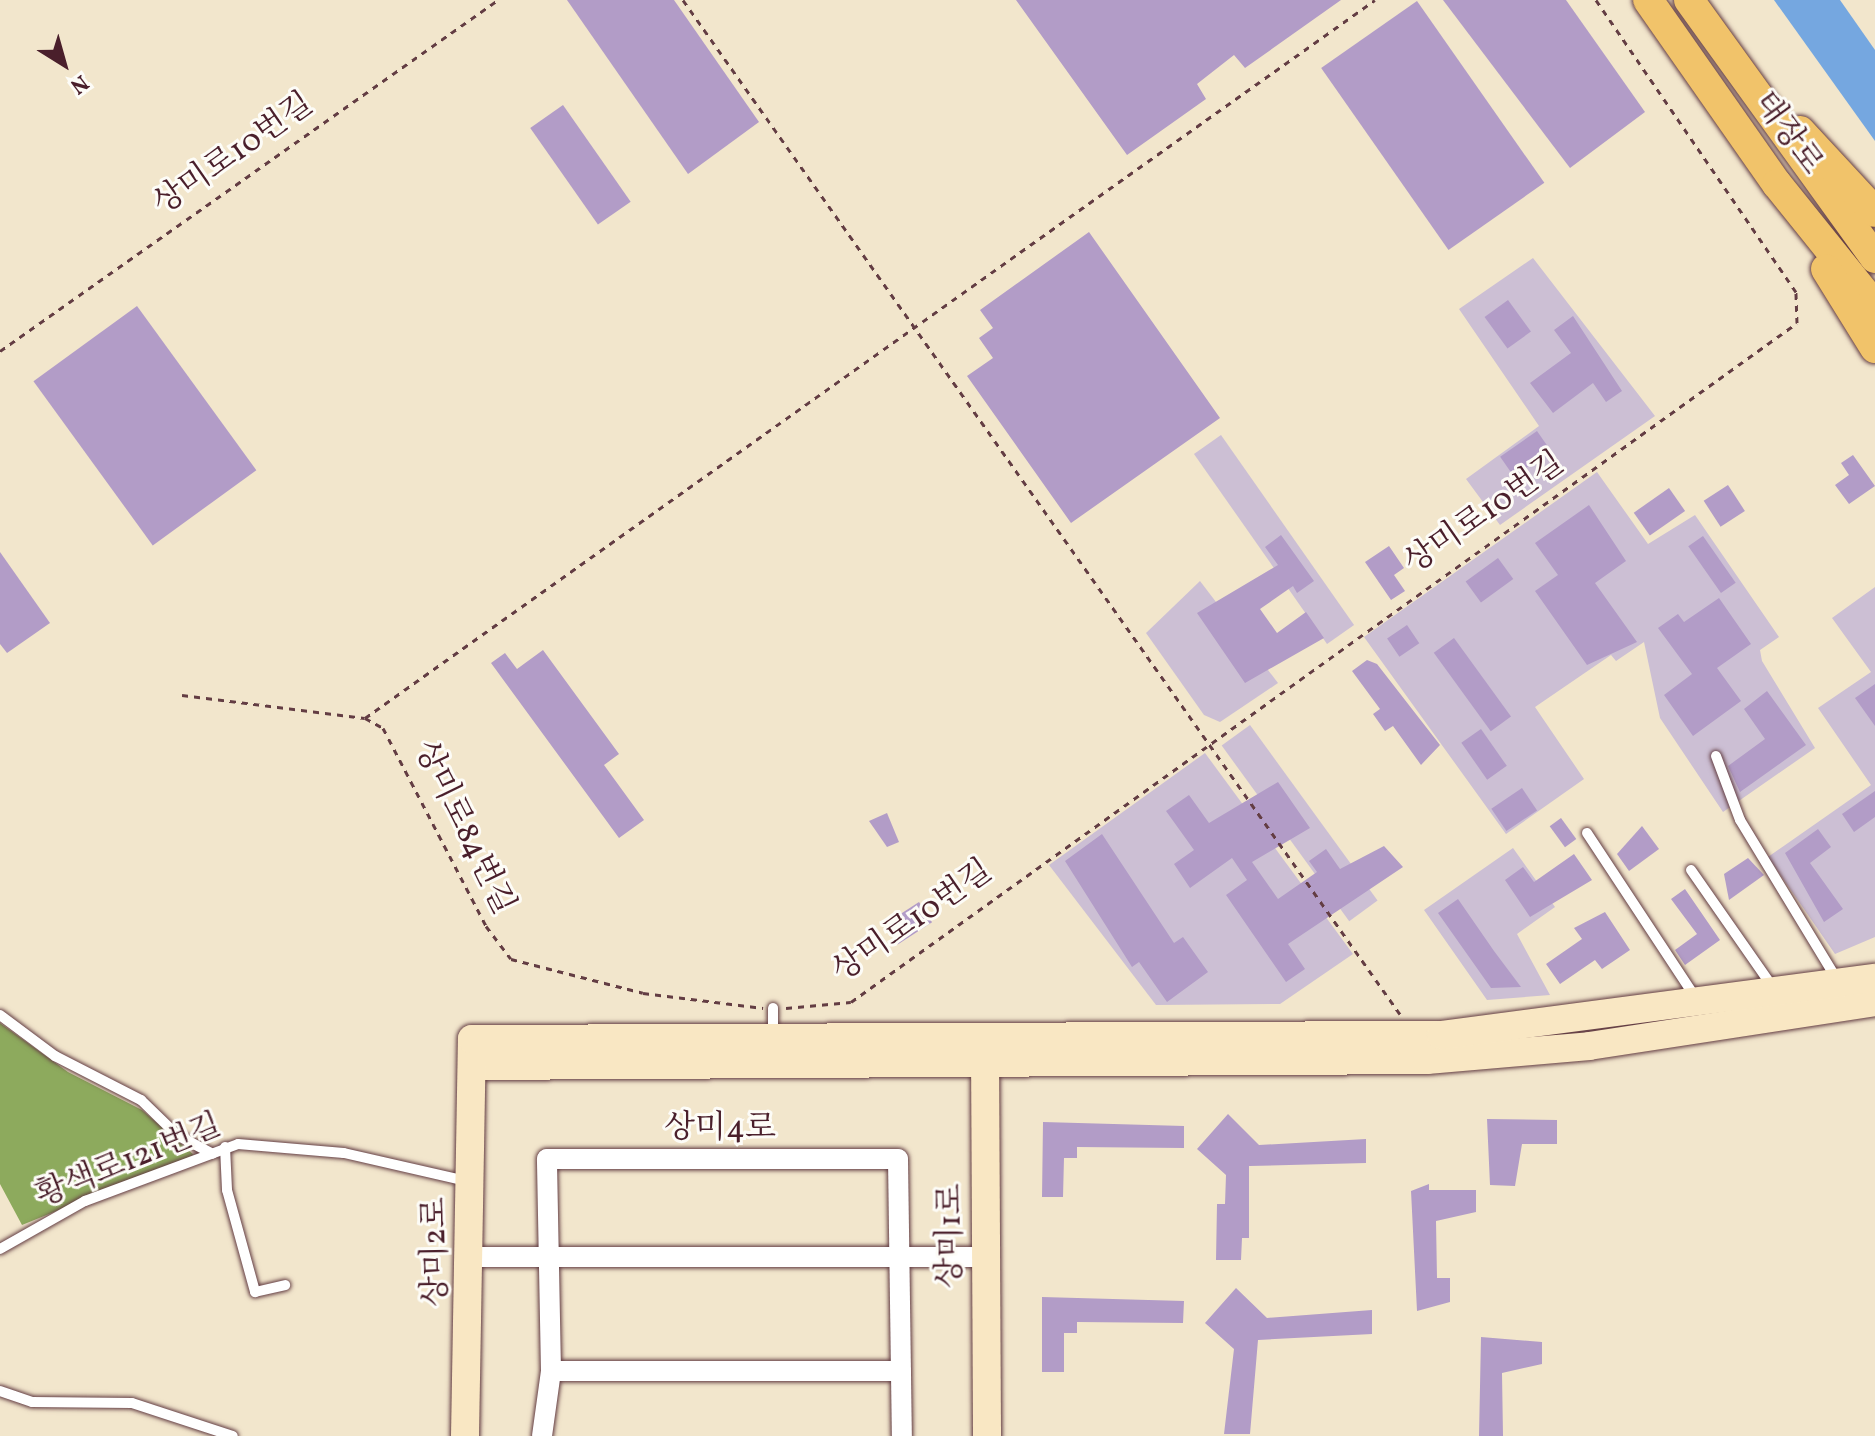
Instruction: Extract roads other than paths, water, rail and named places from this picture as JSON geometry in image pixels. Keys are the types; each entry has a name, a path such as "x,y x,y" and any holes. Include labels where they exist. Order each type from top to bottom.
{"main road":[{"name":"태장로","path":"1648,0 1777,184 1875,306"},
{"name":"태장로","path":"1689,0 1875,258"},
{"path":"1725,51 1875,212"},
{"path":"1777,184 1875,348"}],"street":[{"path":"1875,978 1409,1036 472,1039 472,1066 986,1066 1427,1060 1589,1046 1875,1002"},
{"name":"상미1로","path":"984,1036 987,1436"},
{"name":"상미2로","path":"465,1436 471,1257 472,1066"},
{"name":"상미4로","path":"542,1436 551,1371 547,1159 898,1159 902,1436"},
{"path":"471,1257 548,1260 986,1257"},
{"path":"551,1371 901,1371"}],"lane":[{"path":"1716,756 1740,820 1839,983"},
{"path":"1587,833 1698,1002"},
{"path":"1691,870 1775,991"},
{"path":"773,1008 773,1037"},
{"path":"0,1015 47,1051 141,1100 177,1135 212,1154"},
{"path":"225,1147 227,1190 255,1292 285,1285"},
{"name":"황색로121번길","path":"0,1249 85,1201 225,1147 330,1151 470,1182"},
{"path":"0,1391 32,1402 132,1403 233,1436"}],"water":[{"path":"1774,0 1840,0 1875,50 1875,141"}]}
